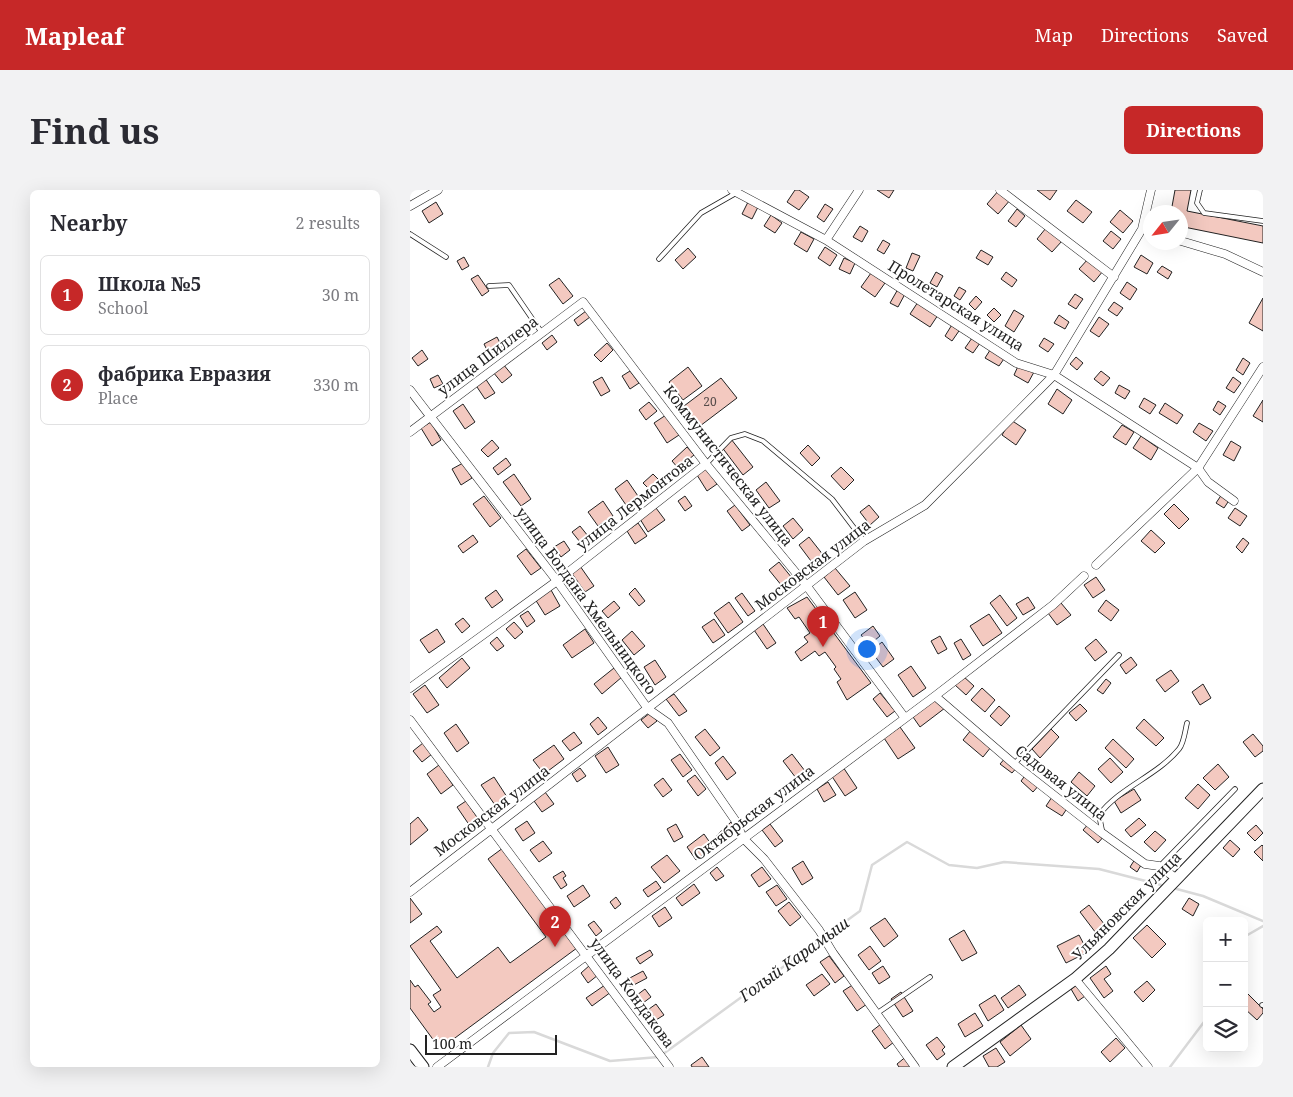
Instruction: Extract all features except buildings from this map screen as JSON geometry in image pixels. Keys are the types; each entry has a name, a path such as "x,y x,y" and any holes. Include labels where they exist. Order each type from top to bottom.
{"street":[{"path":"410,206 438,190"},
{"path":"826,240 859,190"},
{"path":"1000,190 1114,277"},
{"name":"Московская улица","path":"410,892 864,541 925,504 1054,375 1142,229 1151,190"},
{"name":"Пролетарская улица","path":"734,191 826,240 1016,362 1054,375 1198,468 1208,482 1234,501"},
{"path":"1188,243 1225,254 1263,272"},
{"name":"улица Шиллера","path":"410,432 583,302"},
{"name":"Коммунистическая улица","path":"583,302 706,464 806,586 905,718"},
{"path":"1096,565 1198,468 1263,368"},
{"name":"улица Богдана Хмельницкого","path":"410,390 557,581 648,709 668,723 735,820 743,838 764,859 819,930 832,953 915,1067"},
{"name":"улица Лермонтова","path":"410,688 557,581 706,464"},
{"name":"Октябрьская улица","path":"436,1067 935,696 1053,605 1084,576"},
{"name":"Садовая улица","path":"935,696 1014,764 1102,833 1145,864 1159,866 1177,879"},
{"name":"улица Кондакова","path":"410,720 669,1066"},
{"name":"Ульяновская улица","path":"953,1067 1075,979 1109,949 1263,789"},
{"path":"1075,979 1148,1067"},
{"path":"410,1050 423,1067"}],"lane":[{"path":"1200,190 1197,203 1204,213 1263,221"},
{"path":"659,259 701,214 734,191"},
{"path":"410,234 446,257"},
{"path":"489,286 508,285 542,333"},
{"path":"706,464 730,438 745,434 763,440 832,499 864,541"},
{"path":"1014,764 1119,654"},
{"path":"1102,833 1099,815 1108,804 1148,776 1180,748 1187,723"},
{"path":"1159,866 1235,789"},
{"path":"876,1014 930,977"}],"waterway":[{"name":"Голый Карамыш","path":"488,1067 493,1053 509,1033 534,1032 610,1061 659,1057 860,911 872,865 907,842 949,865 977,868 1004,862 1099,869 1165,886"},
{"name":"Голый Карамыш","path":"1173,888 1203,896 1263,921"},
{"name":"Голый Карамыш","path":"1248,935 1263,926"},
{"name":"Голый Карамыш","path":"1170,1067 1203,1023"}],"place":[{"name":"Школа №5","path":"823,647"},
{"name":"фабрика Евразия","path":"555,947"}]}
